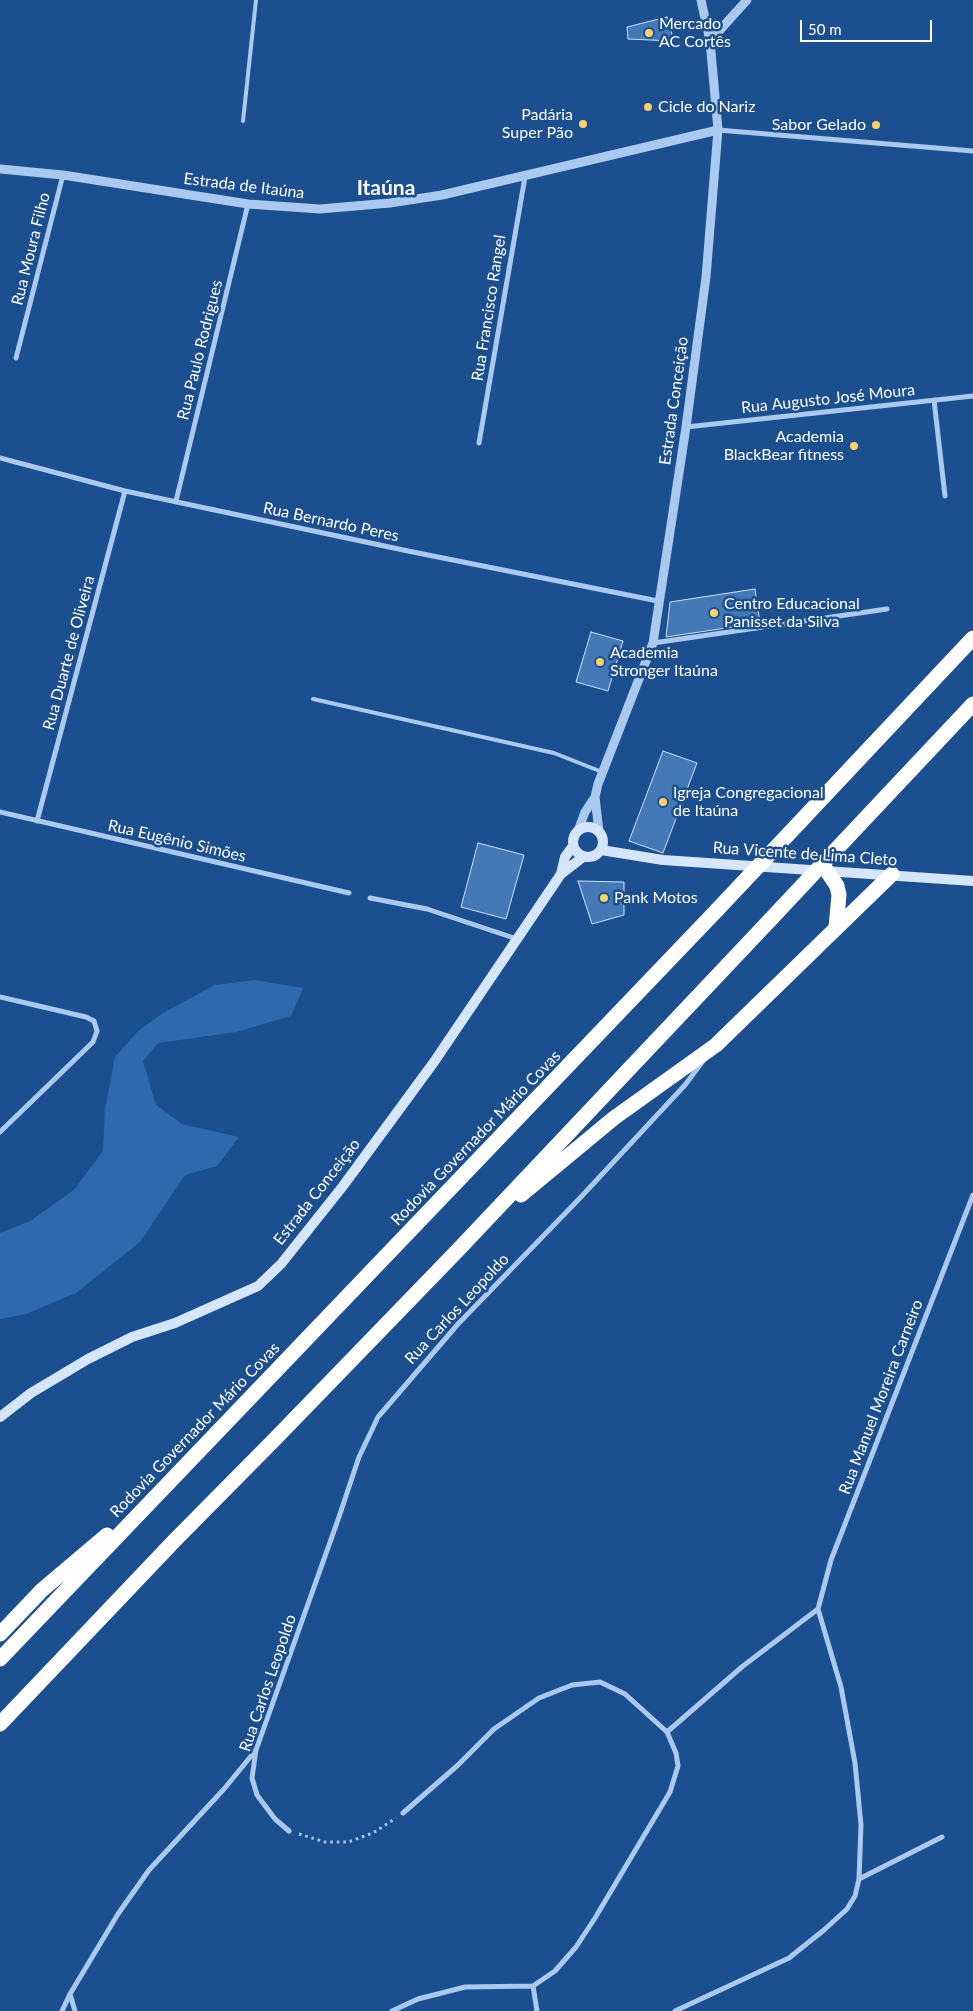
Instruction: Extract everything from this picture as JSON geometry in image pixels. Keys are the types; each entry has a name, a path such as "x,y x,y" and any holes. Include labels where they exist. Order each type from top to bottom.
{"highway":[{"name":"Rodovia Governador Mário Covas","path":"0,1659 717,910 973,638"},
{"path":"0,1724 176,1539 458,1250 973,704"},
{"path":"827,871 836,886 839,896 836,927"},
{"path":"458,1250 590,1136 716,1045 758,1007 836,927 892,874"},
{"path":"0,1634 42,1590 164,1488"}],"main road":[{"path":"590,827 601,841 594,857 583,857 576,852 573,846 574,836 578,831 590,827"},
{"name":"Rua Vicente de Lima Cleto","path":"601,841 636,855 664,860 973,881"},
{"name":"Estrada Conceição","path":"561,874 565,857 573,846"},
{"name":"Estrada Conceição","path":"0,1417 31,1393 88,1359 132,1337 175,1323 258,1286 281,1264 342,1186 434,1062 561,874 583,857"}],"street":[{"name":"Estrada Conceição","path":"601,841 596,797 602,772 653,643 686,427 706,277 718,130 710,41 700,0"},
{"path":"710,41 747,0"},
{"path":"718,130 973,150"},
{"name":"Estrada de Itaúna","path":"0,169 63,175 248,204 320,209 390,203 525,177 718,130"},
{"name":"Rua Moura Filho","path":"16,358 63,175"},
{"name":"Rua Francisco Rangel","path":"479,443 525,177"},
{"name":"Rua Paulo Rodrigues","path":"176,501 248,204"},
{"name":"Rua Augusto José Moura","path":"686,427 973,396"},
{"path":"934,400 945,496"},
{"name":"Rua Bernardo Peres","path":"0,458 126,491 408,551 658,601"},
{"name":"Rua Duarte de Oliveira","path":"37,821 126,491"},
{"path":"653,643 887,609"},
{"name":"Estrada Conceição","path":"578,831 585,812 596,797"},
{"name":"Rua Eugênio Simões","path":"0,812 349,893"},
{"path":"370,898 427,910 518,940"},
{"path":"0,997 86,1017 94,1020 97,1031 93,1042 0,1132"},
{"name":"Rua Carlos Leopoldo","path":"289,1832 275,1819 257,1795 252,1778 256,1750 340,1517 358,1457 378,1417 458,1324 685,1085 716,1045"},
{"name":"Rua Manuel Moreira Carneiro","path":"818,1609 832,1560 973,1195"},
{"path":"667,1732 743,1666 818,1609 841,1687 855,1763 861,1825 859,1879 855,1896 847,1909 789,1958 675,2011"},
{"path":"392,2011 418,1999 465,1987 533,1986 555,1971 576,1947 595,1918 670,1792 678,1766 676,1752 667,1732 624,1694 600,1682 572,1685 539,1698 494,1730 458,1765 403,1813"},
{"path":"62,2011 70,1994 118,1914 149,1870 212,1803 256,1750"},
{"path":"859,1879 942,1837"},
{"path":"533,1986 537,2011"},
{"path":"70,1994 75,2011"}],"lane":[{"path":"242,121 256,0"},
{"path":"313,698 554,753 602,772"}],"path":[{"path":"289,1832 325,1842 348,1842 373,1833 403,1813"}],"shaded area":[{"path":"255,980 303,988 291,1016 236,1032 158,1043 143,1061 156,1105 182,1124 239,1137 217,1166 185,1175 140,1242 76,1293 26,1314 0,1319 0,1233 30,1221 74,1190 103,1151 105,1109 115,1057 138,1031 163,1013 215,985"}],"building":[{"name":"Mercado AC Cortês","path":"667,17 674,41 628,39 627,27"},
{"name":"Centro Educacional Panisset da Silva","path":"755,589 760,623 666,637 670,602"},
{"name":"Academia Stronger Itaúna","path":"591,632 623,641 608,691 576,682"},
{"name":"Igreja Congregacional de Itaúna","path":"663,751 697,763 663,853 629,841"},
{"path":"478,843 524,855 506,919 461,907"},
{"name":"Pank Motos","path":"578,881 624,882 624,915 592,924"}],"place":[{"name":"Mercado AC Cortês","path":"649,33"},
{"name":"Cicle do Nariz","path":"648,107"},
{"name":"Padária Super Pão","path":"583,124"},
{"name":"Sabor Gelado","path":"876,125"},
{"name":"Academia BlackBear fitness","path":"854,446"},
{"name":"Centro Educacional Panisset da Silva","path":"714,613"},
{"name":"Academia Stronger Itaúna","path":"600,662"},
{"name":"Igreja Congregacional de Itaúna","path":"663,802"},
{"name":"Pank Motos","path":"604,898"}],"district":[{"name":"Itaúna","path":"386,188"}]}
